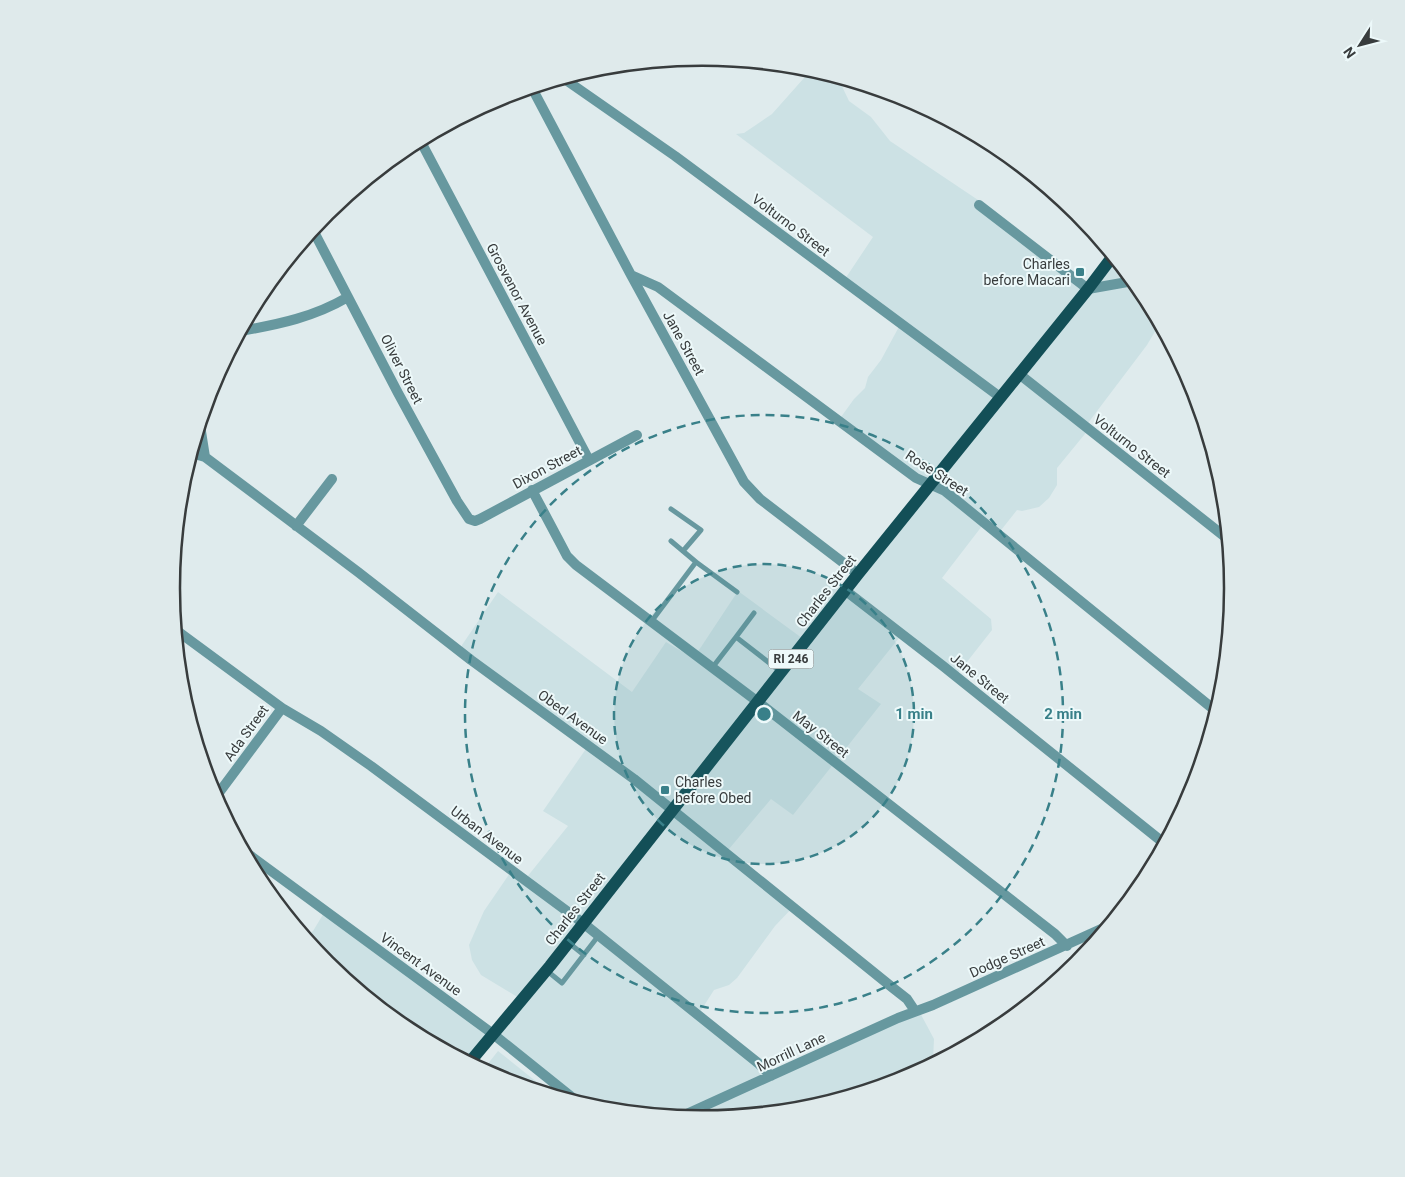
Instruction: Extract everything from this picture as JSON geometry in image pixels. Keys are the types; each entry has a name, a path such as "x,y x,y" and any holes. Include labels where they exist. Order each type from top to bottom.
{"main road":[{"name":"Charles Street","path":"473,1058 546,970 858,574 1109,261"}],"street":[{"name":"Volturno Street","path":"570,83 675,156 1000,397"},
{"name":"Jane Street","path":"535,94 744,482 760,499 858,574"},
{"name":"Grosvenor Avenue","path":"424,147 589,460"},
{"path":"979,205 1088,289 1125,282"},
{"name":"Oliver Street","path":"317,237 398,393 457,501 470,519"},
{"name":"Rose Street","path":"631,275 658,287 916,478 945,491 1211,707"},
{"path":"249,329 303,318 348,297"},
{"name":"Volturno Street","path":"1019,374 1222,534"},
{"name":"Dixon Street","path":"470,519 480,518 636,435"},
{"path":"202,440 204,457"},
{"name":"Obed Avenue","path":"198,455 204,457 471,660 634,779 900,994 907,1000 914,1011"},
{"path":"296,526 332,479"},
{"name":"May Street","path":"532,490 571,561 758,702 1055,934 1067,946"},
{"name":"Jane Street","path":"846,591 943,666 1160,840"},
{"name":"Urban Avenue","path":"182,635 282,708 321,731 371,766 583,922 758,1063 771,1076"},
{"name":"Ada Street","path":"221,791 282,708"},
{"name":"Vincent Avenue","path":"256,860 493,1034 566,1093"},
{"name":"Dodge Street","path":"914,1011 933,1005 1095,933"},
{"name":"Morrill Lane","path":"694,1111 914,1011"}],"lane":[{"path":"671,509 701,530 683,551"},
{"path":"671,541 737,592"},
{"path":"651,622 696,562"},
{"path":"712,668 754,613"},
{"path":"736,636 781,672"},
{"path":"546,970 562,983 599,935"},
{"path":"568,942 584,955"}],"shaded area":[{"path":"805,76 841,85 849,101 871,117 890,141 990,208 1086,284 1109,261 1137,298 1156,329 1147,345 1088,423 1089,429 1057,468 1057,485 1049,498 1039,507 1022,511 1017,510 998,534 982,526 942,578 991,619 992,630 959,672 956,673 903,633 858,689 881,704 793,815 771,799 729,849 730,852 795,905 775,926 737,978 729,985 714,990 700,1012 774,1071 918,1009 934,1039 933,1057 902,1071 838,1093 771,1106 737,1110 668,1110 601,1101 573,1094 496,1036 474,1058 441,1041 412,1023 358,981 310,933 327,908 492,1032 519,998 481,975 472,960 469,945 484,911 512,870 527,877 568,826 543,811 590,743 462,648 462,645 498,592 632,692 666,642 693,658 738,591 806,641 928,486 841,417 865,388 868,377 881,360 901,323 845,279 873,237 736,134 744,133 772,114"},
{"path":"498,1051 540,1085 503,1071 488,1064"}],"place":[{"name":"Charles before Macari","path":"1080,272"},
{"name":"Charles before Obed","path":"665,790"}]}
